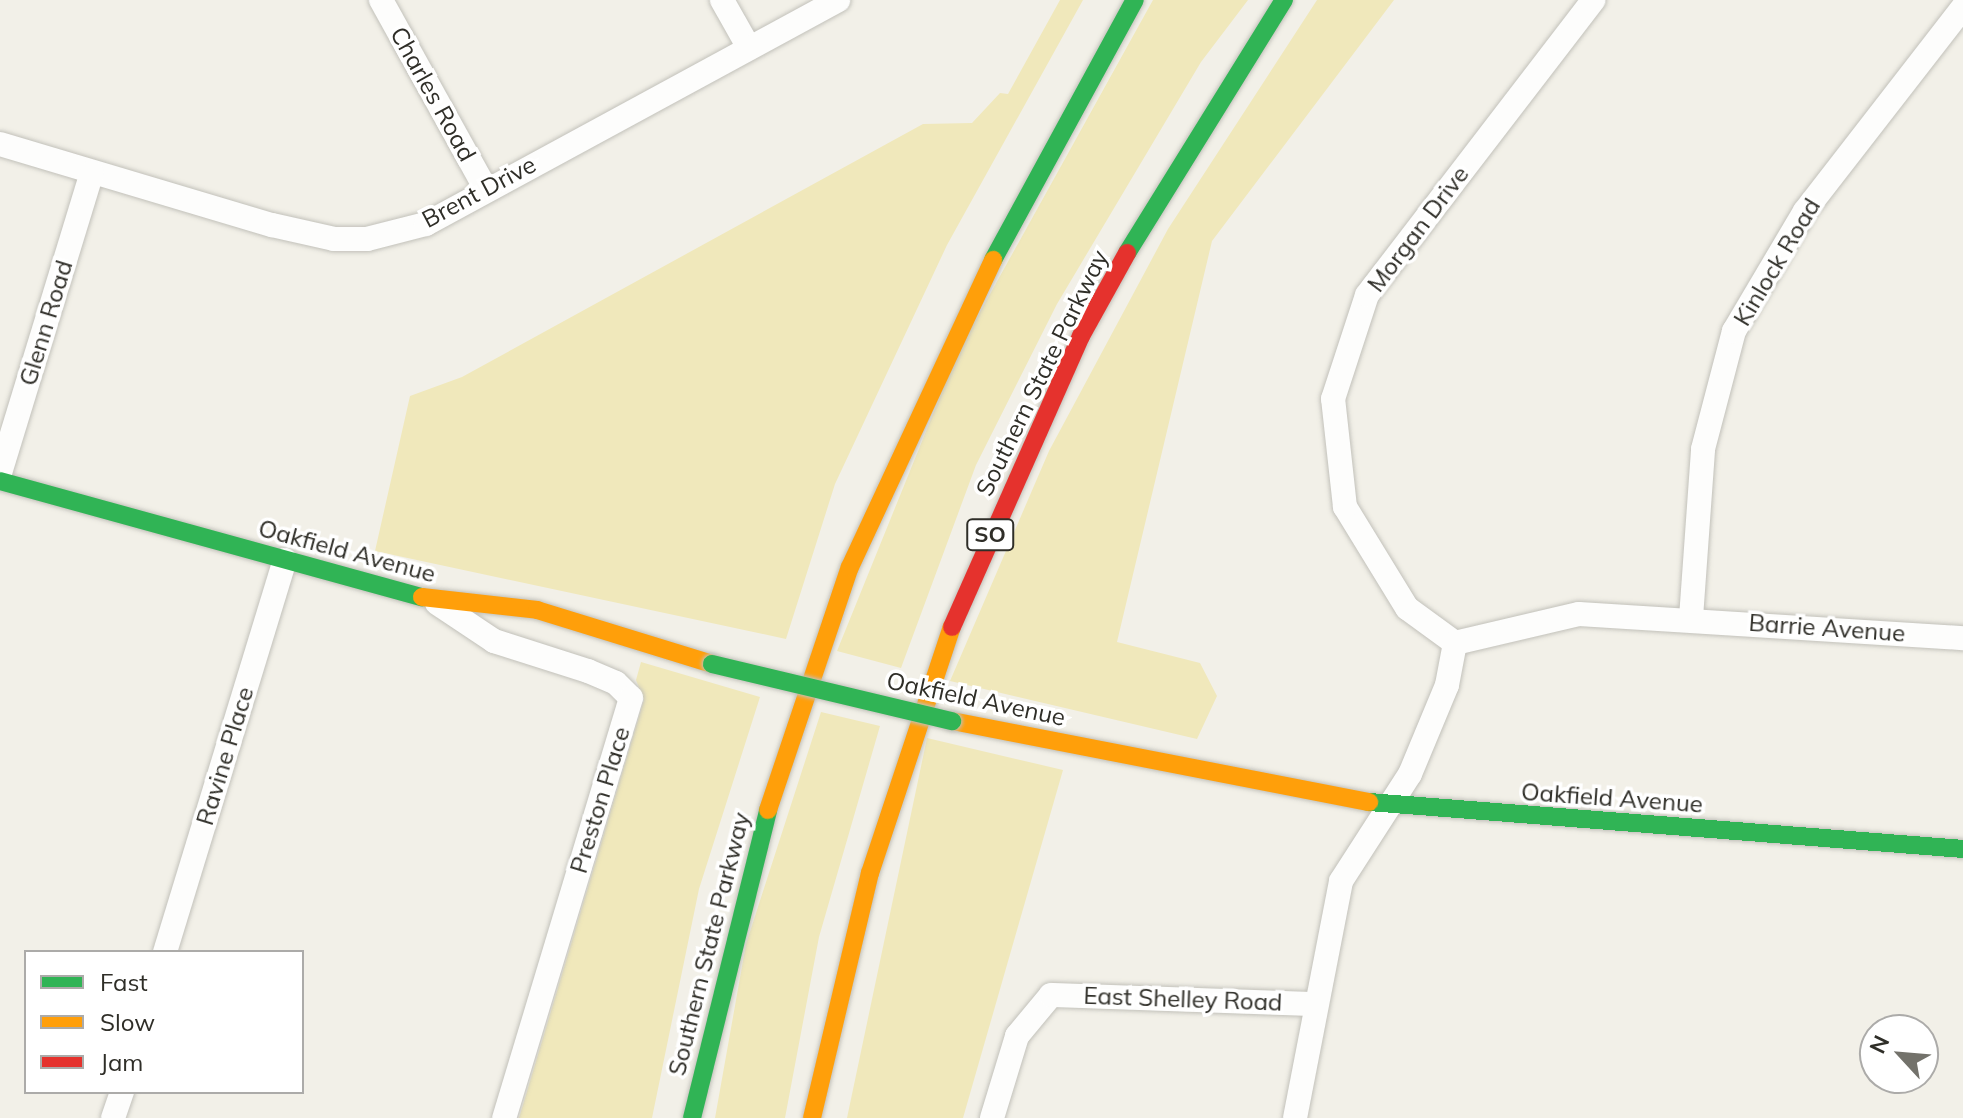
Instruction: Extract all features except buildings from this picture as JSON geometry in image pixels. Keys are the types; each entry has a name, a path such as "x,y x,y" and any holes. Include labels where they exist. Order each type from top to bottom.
{"main road":[{"name":"Southern State Parkway","path":"692,1118 756,844 850,567 968,305 1135,0"},
{"name":"Southern State Parkway","path":"812,1118 870,873 959,606 1081,336 1148,215 1284,0"},
{"name":"Oakfield Avenue","path":"0,481 432,600 537,610 712,664 952,721 1391,806 1963,849"}],"street":[{"name":"Charles Road","path":"381,0 485,188"},
{"path":"722,0 749,48"},
{"name":"Brent Drive","path":"0,144 92,173 334,239 367,239 426,224 485,188 838,0"},
{"name":"Morgan Drive","path":"1455,643 1407,608 1345,507 1333,399 1367,295 1593,0"},
{"name":"Kinlock Road","path":"1691,618 1703,449 1734,331 1805,211 1963,7"},
{"name":"Glenn Road","path":"0,473 92,173"},
{"name":"Ravine Place","path":"166,950 285,560"},
{"name":"Preston Place","path":"432,600 494,641 588,671 616,683 631,698 504,1118"},
{"path":"1295,1118 1314,1004 1341,881 1391,806 1431,727 1455,643 1579,614 1691,618"},
{"name":"Barrie Avenue","path":"1691,618 1963,638"},
{"name":"East Shelley Road","path":"992,1118 1017,1036 1051,995 1314,1004"},
{"path":"113,1118 121,1094"}],"shaded area":[{"path":"1060,0 1083,0 947,245 835,484 786,639 375,551 410,396 462,377 923,124 972,123 1000,93 1008,94"},
{"path":"1153,0 1248,0 1201,62 1057,304 976,465 901,668 837,651 959,350"},
{"path":"1317,0 1394,0 1212,241 1117,642 1200,663 1217,696 1197,739 950,681 1049,451 1168,229"},
{"path":"641,662 760,697 699,889 652,1118 519,1118 644,700 636,680"},
{"path":"821,712 880,726 819,937 785,1118 715,1118 746,944"},
{"path":"927,738 1063,770 963,1118 847,1118"}],"traffic: fast":[{"path":"993,260 1135,0"},
{"path":"1127,253 1284,0"},
{"path":"0,481 422,597"},
{"path":"712,664 952,721"},
{"path":"1369,802 1963,849"},
{"path":"692,1118 768,810"}],"traffic: slow":[{"path":"768,810 850,567 993,260"},
{"path":"422,597 537,610 712,664"},
{"path":"812,1118 870,873 952,627"},
{"path":"952,721 1369,802"}],"traffic: jam":[{"path":"952,627 1081,336 1127,253"}]}
